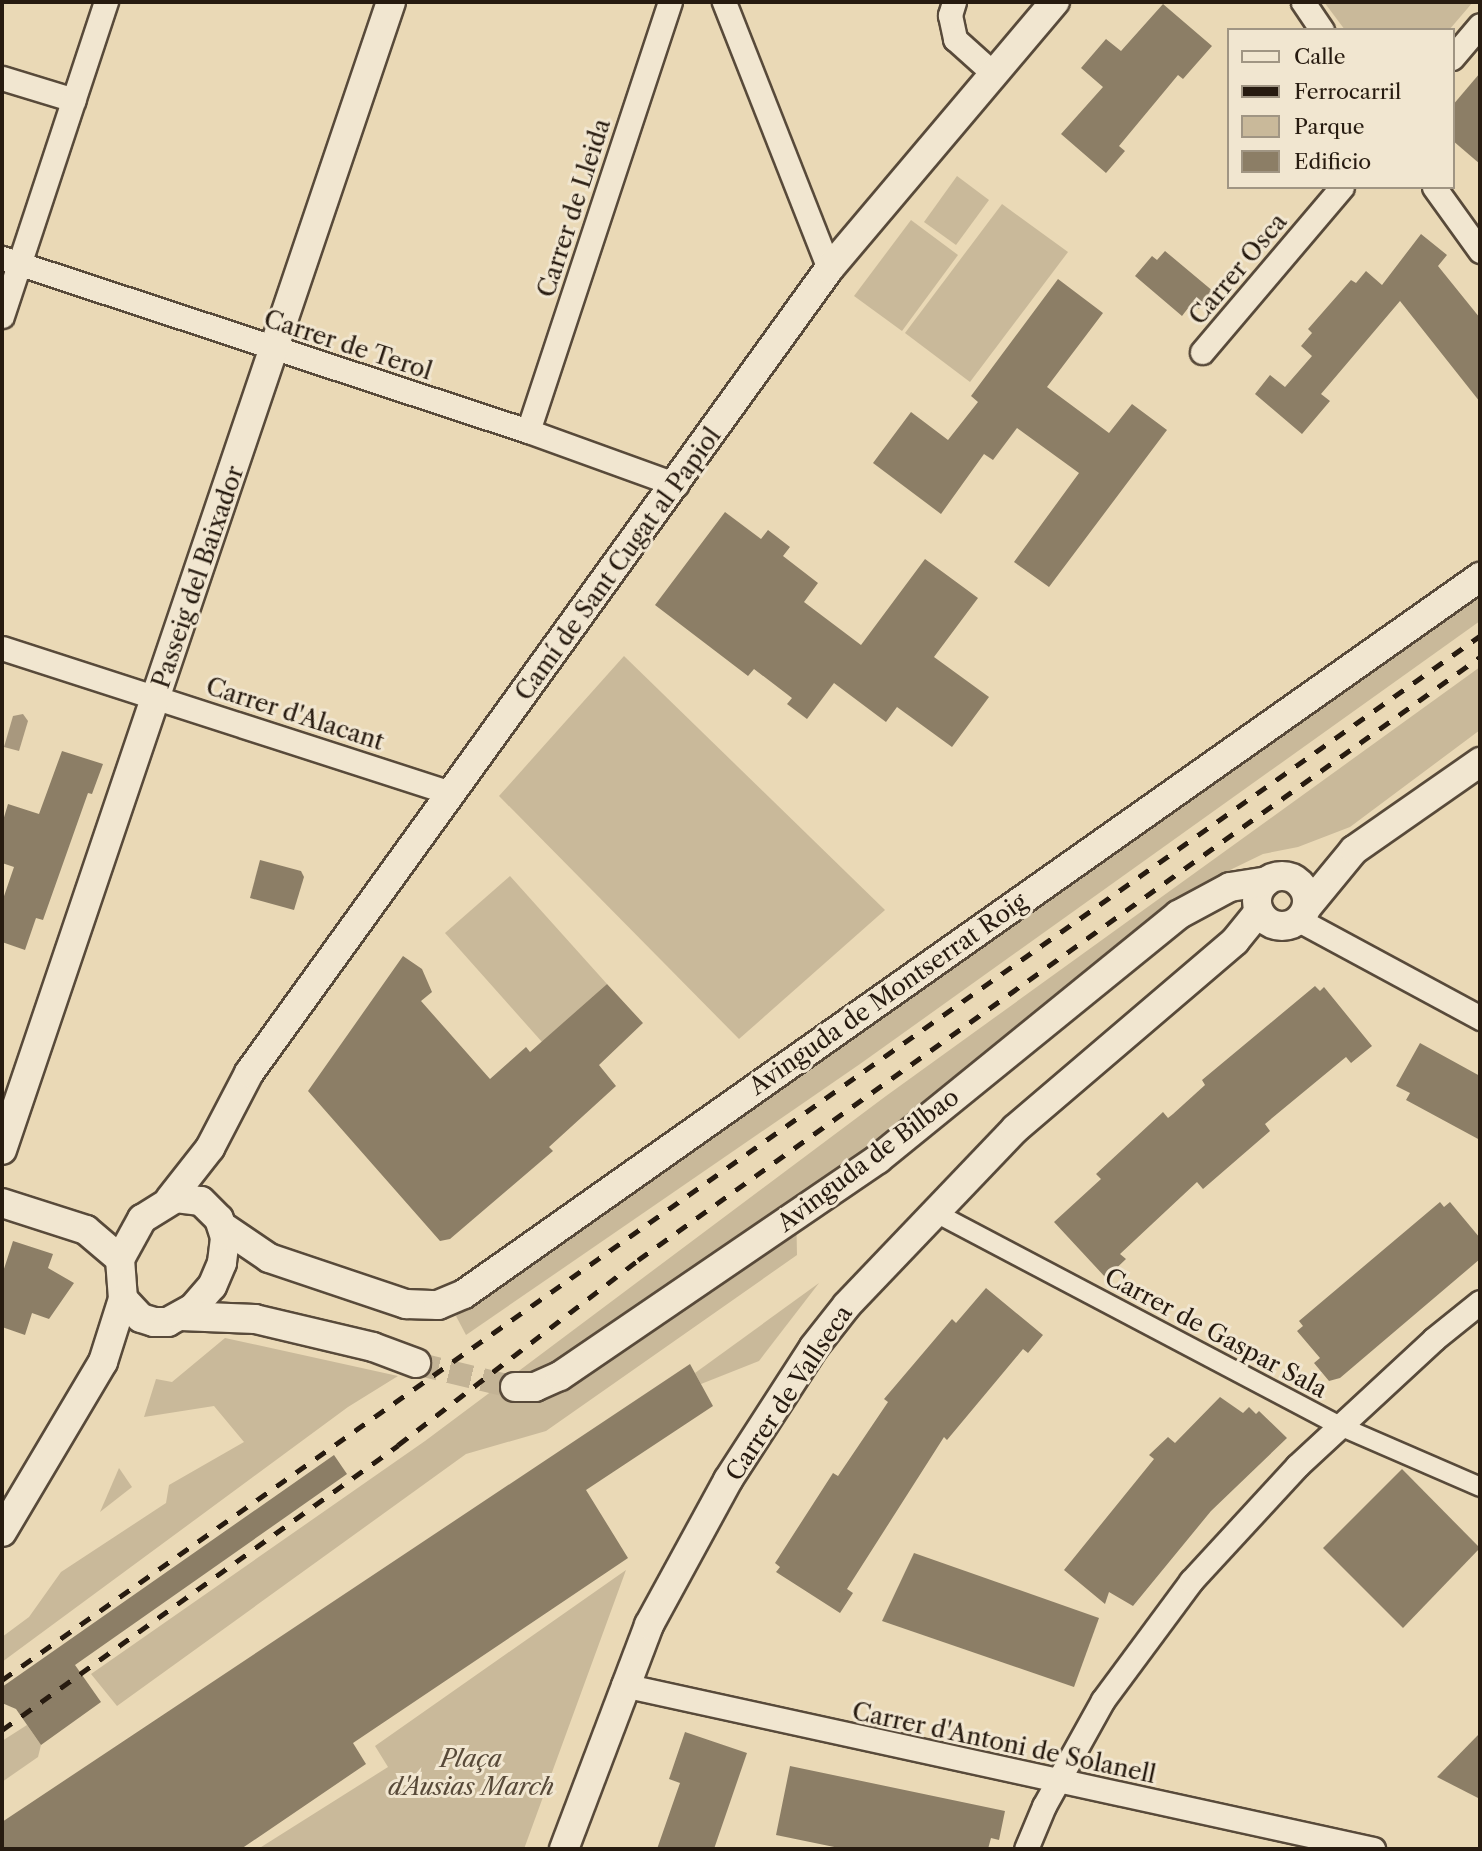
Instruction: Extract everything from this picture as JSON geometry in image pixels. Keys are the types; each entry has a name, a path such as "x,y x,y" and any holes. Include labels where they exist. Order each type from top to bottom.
{"street":[{"path":"2,316 11,261 74,100 106,2"},
{"name":"Passeig del Baixador","path":"2,1150 276,349 391,2"},
{"name":"Carrer de Lleida","path":"527,431 670,2"},
{"path":"724,2 829,268"},
{"path":"954,2 950,15 955,39 994,74"},
{"name":"Camí de Sant Cugat al Papiol","path":"170,1199 210,1148 249,1073 677,485 829,268 1055,2"},
{"path":"1303,2 1321,28"},
{"path":"1454,56 1480,25"},
{"path":"2,78 74,100"},
{"name":"Carrer Osca","path":"1202,352 1340,189"},
{"path":"1435,189 1480,251"},
{"name":"Carrer de Terol","path":"11,261 527,431 677,485"},
{"name":"Avinguda de Montserrat Roig","path":"221,1222 269,1258 406,1304 438,1306 464,1294 1480,577"},
{"name":"Carrer d'Alacant","path":"2,648 451,793"},
{"name":"Carrer de Vallseca","path":"564,1849 649,1625 728,1480 814,1347 934,1212 1015,1129 1280,904 1480,762"},
{"name":"Avinguda de Bilbao","path":"515,1387 535,1387 581,1363 878,1159 1178,915 1230,887 1280,904"},
{"path":"1280,904 1480,1018"},
{"path":"210,1148 225,1247 214,1282"},
{"path":"2,1203 86,1230 118,1229 142,1219 170,1199 201,1201 221,1222"},
{"name":"Carrer de Gaspar Sala","path":"934,1212 1340,1426 1480,1487"},
{"path":"2,1532 103,1363 123,1299 120,1259 142,1219"},
{"path":"86,1230 120,1259"},
{"path":"103,1363 246,1260 269,1258"},
{"path":"214,1282 255,1319"},
{"path":"123,1299 141,1318 255,1319 373,1347 416,1363"},
{"path":"1026,1849 1057,1783 1102,1700 1191,1581 1340,1426 1480,1302"},
{"name":"Carrer d'Antoni de Solanell","path":"624,1685 1057,1783 1373,1849"}],"green space":[{"path":"1324,2 1473,2 1451,28 1344,28"},
{"path":"957,176 989,200 956,245 924,222"},
{"path":"1002,204 1068,252 970,382 905,333"},
{"path":"911,220 958,255 902,331 854,296"},
{"path":"1480,590 1480,621 860,1064 466,1335 456,1316"},
{"path":"624,656 885,910 739,1039 499,796"},
{"path":"1480,667 1480,730 1350,827 1298,847 1263,854 1197,886 1064,987 796,1205 797,1255 546,1431 466,1454 117,1706 91,1674 425,1441 886,1096"},
{"path":"510,876 607,984 542,1042 445,933"},
{"path":"819,1283 759,1361 701,1384 695,1373"},
{"path":"225,1338 398,1376 348,1407 2,1662 2,1637 29,1617 61,1572 166,1503 169,1485 244,1442 214,1406 144,1417 156,1379 172,1382"},
{"path":"119,1468 132,1487 100,1512"},
{"name":"Plaça d'Ausias March","path":"626,1570 524,1849 258,1849 388,1767 375,1746"},
{"path":"27,1725 41,1745 38,1757 2,1782 2,1741"}],"shaded area":[{"path":"23,714 28,721 19,751 4,747 13,716"}],"building":[{"path":"1163,4 1212,46 1183,79 1178,75 1119,146 1125,151 1106,173 1061,134 1103,87 1081,68 1106,39 1121,51"},
{"path":"1480,73 1480,164 1454,142 1454,104"},
{"path":"1421,234 1447,255 1438,266 1480,318 1480,402 1400,301 1321,394 1330,401 1302,434 1255,394 1270,375 1285,387 1312,356 1301,346 1312,333 1308,329 1351,280 1356,283 1366,271 1382,285"},
{"path":"1165,251 1214,292 1199,309 1192,303 1182,316 1135,276 1152,256 1157,260"},
{"path":"1058,279 1103,313 1047,387 1109,433 1132,404 1167,430 1049,587 1014,562 1079,473 1017,428 993,460 984,454 941,514 873,463 911,412 948,440 978,402 971,396"},
{"path":"725,512 761,539 768,530 790,547 783,556 818,583 804,602 861,645 925,559 978,598 934,657 989,697 952,747 897,707 886,722 834,683 807,719 787,704 792,698 754,669 748,676 655,605"},
{"path":"62,751 103,764 92,794 88,793 43,920 36,918 25,950 2,942 2,902 14,867 2,863 2,824 8,804 39,814"},
{"path":"260,860 301,871 304,877 294,910 250,898"},
{"path":"403,956 422,969 432,992 421,1001 490,1079 526,1047 530,1052 607,984 643,1023 599,1065 616,1086 549,1147 553,1151 450,1239 440,1241 308,1091"},
{"path":"1315,986 1320,991 1324,987 1372,1046 1351,1063 1346,1057 1265,1124 1270,1131 1203,1189 1197,1182 1120,1254 1126,1259 1106,1278 1054,1222 1101,1179 1096,1174 1163,1112 1168,1118 1173,1114 1205,1085 1202,1080"},
{"path":"1420,1043 1480,1076 1480,1140 1406,1100 1410,1093 1396,1086"},
{"path":"1440,1202 1444,1207 1450,1202 1480,1238 1480,1259 1340,1378 1329,1381 1314,1363 1320,1358 1297,1331 1303,1326 1299,1321"},
{"path":"13,1241 53,1254 48,1268 74,1283 49,1319 32,1313 25,1335 2,1327 2,1275"},
{"path":"986,1288 1043,1335 1028,1353 1023,1349 947,1440 944,1437 847,1589 853,1593 840,1613 776,1572 780,1567 775,1563 833,1473 838,1476 888,1402 884,1399 952,1319 956,1323"},
{"path":"690,1364 713,1406 586,1490 628,1558 353,1743 366,1764 241,1849 2,1849 2,1822"},
{"path":"1220,1397 1243,1413 1249,1407 1256,1414 1259,1411 1287,1438 1211,1511 1133,1606 1109,1592 1105,1604 1064,1570 1154,1459 1149,1455 1168,1437 1175,1443"},
{"path":"334,1455 347,1474 75,1665 101,1702 41,1745 16,1709 2,1703 2,1687"},
{"path":"1402,1469 1480,1548 1403,1628 1323,1548"},
{"path":"914,1553 1099,1618 1074,1687 882,1621"},
{"path":"685,1732 747,1753 714,1849 657,1849 680,1783 669,1779"},
{"path":"1480,1733 1480,1799 1437,1777"},
{"path":"790,1766 1005,1811 999,1840 991,1838 988,1849 844,1849 776,1835"}],"tunnel":[{"path":"416,1363 515,1387"}],"railway":[{"path":"2,1680 1480,636"},
{"path":"2,1730 398,1445 638,1260 1480,657"}]}
